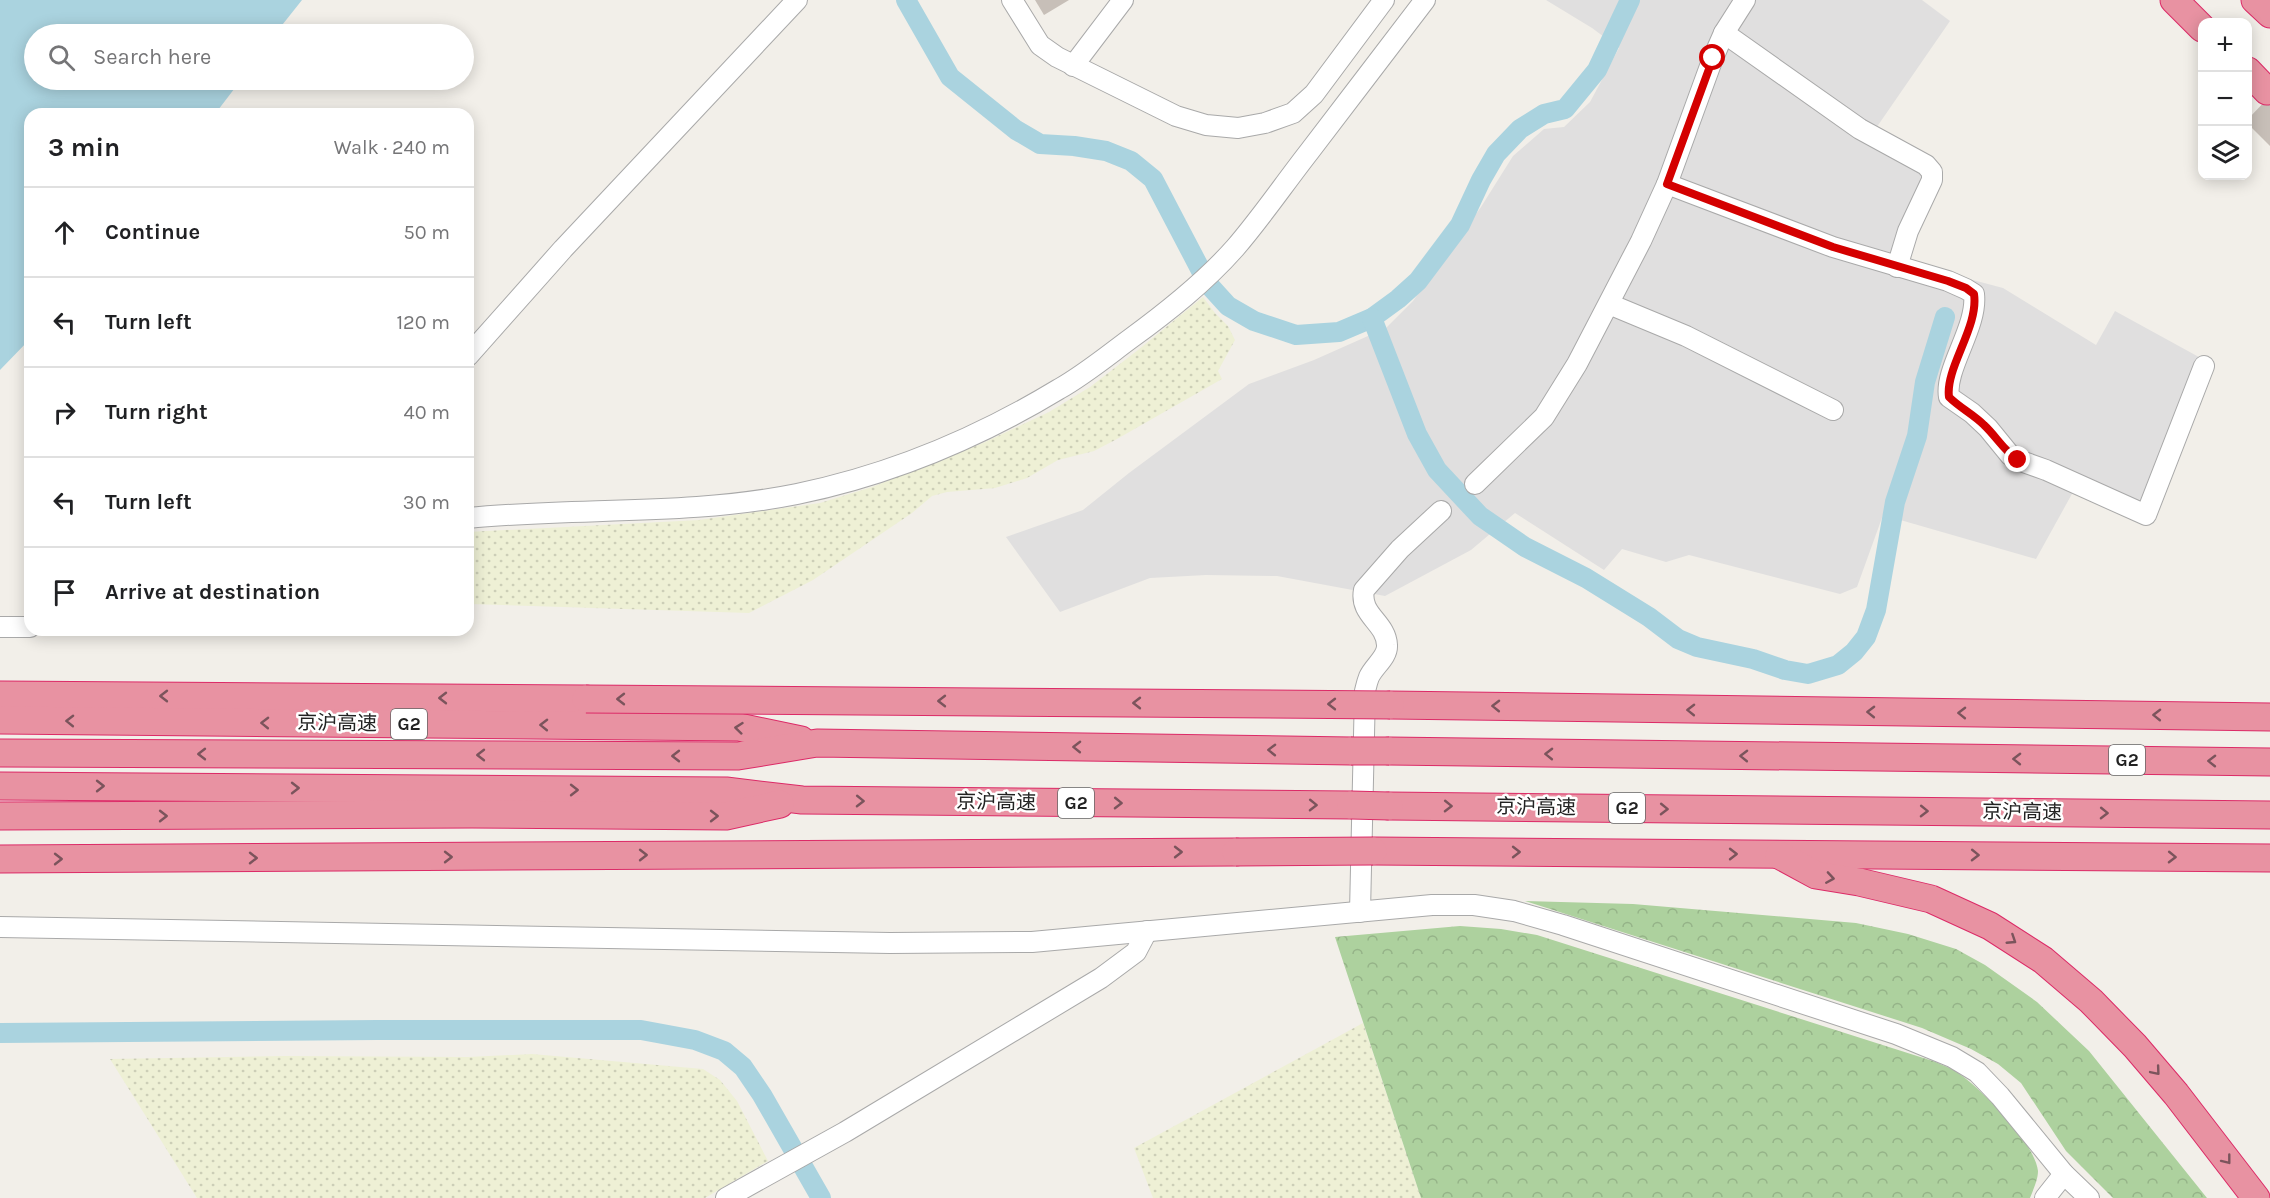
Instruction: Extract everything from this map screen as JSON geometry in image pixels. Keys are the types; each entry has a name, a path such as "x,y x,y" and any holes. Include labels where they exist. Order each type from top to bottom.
{"highway":[{"path":"2174,0 2198,24"},
{"path":"2255,0 2270,14"},
{"path":"2248,72 2268,91"},
{"path":"0,695 1390,705 2270,717"},
{"path":"2216,716 2248,700 2270,698"},
{"name":"京沪高速","path":"0,720 739,727 817,743"},
{"name":"京沪高速","path":"0,753 738,756 817,743 2270,762"},
{"name":"京沪高速","path":"0,786 726,790 802,800 2270,815"},
{"name":"京沪高速","path":"0,816 461,814 726,816 802,800"},
{"path":"0,859 1374,851 2270,858"},
{"path":"1777,854 1816,875 1859,882 1931,899 1990,926 2043,960 2091,1001 2135,1046 2176,1094 2256,1198"}],"street":[{"path":"474,349 563,249 797,0"},
{"path":"1012,0 1026,26 1040,45 1073,66 1176,116 1206,125 1239,128 1293,114 1314,94 1384,0"},
{"path":"1073,66 1123,0"},
{"path":"474,518 648,511 726,504 796,494 857,479 928,455 990,428 1051,394 1104,358 1165,314 1192,290 1256,222 1425,0"},
{"path":"1475,484 1544,417 1558,397 1609,304 1667,184 1724,33 1745,0"},
{"path":"1724,33 1860,129 1926,165 1932,172 1932,180 1908,231 1897,267"},
{"path":"1667,184 1833,247 1966,288 1974,294 1973,314 1950,382 1949,397 1972,413 1988,428 2010,455 2018,460 2046,470 2146,515 2204,366"},
{"path":"1609,304 1686,336 1833,410"},
{"path":"1360,912 1365,691 1369,678 1385,655 1387,645 1362,598 1364,590 1393,557 1441,511"},
{"path":"0,627 24,627"},
{"path":"0,927 890,943 1032,942 1432,905 1474,905 1514,911 1563,924 1896,1034 1952,1057 1977,1072 2000,1096 2064,1174 2089,1198"},
{"path":"726,1198 845,1132 1101,978 1136,952 1147,931"},
{"path":"2045,1198 2064,1174"}],"shaded area":[{"path":"1546,0 1922,0 1950,21 1872,134 1942,180 1915,229 1905,262 2003,288 2096,345 2115,311 2208,362 2146,523 2073,492 2036,559 1883,515 1857,587 1840,594 1689,555 1666,562 1622,549 1604,570 1515,513 1471,550 1385,596 1277,576 1206,575 1150,578 1060,612 1006,537 1083,510 1249,384 1314,360 1386,328 1413,301 1481,207 1513,156 1544,129 1564,127 1590,102 1619,48 1592,28"}],"green space":[{"path":"1203,297 1228,326 1235,340 1218,371 1222,379 1117,439 1094,451 1058,460 1027,478 995,488 947,492 932,496 912,513 813,580 749,613 474,604 474,532 699,520 820,503 872,487 983,443 1049,412 1090,387"},
{"path":"1525,901 1633,904 1856,923 1908,934 1956,949 1985,965 2037,1002 2089,1051 2207,1198 2113,1198 2066,1151 2021,1083 1998,1064 1971,1049 1922,1028"},
{"path":"1460,926 1537,935 1949,1068 1971,1083 1995,1105 2028,1147 2038,1171 2030,1198 1421,1198 1335,937"},
{"path":"1363,1023 1421,1198 1153,1198 1134,1148"},
{"path":"532,1054 703,1069 720,1080 737,1101 768,1161 705,1198 197,1198 110,1059 284,1056 468,1057"}],"water":[{"path":"0,0 302,0 283,24 24,24 24,90 233,90 220,108 24,108 24,345 0,370"}],"building":[{"path":"1035,0 1069,0 1044,15"},
{"path":"2270,96 2270,146 2252,128 2252,115"}],"waterway":[{"path":"906,0 950,77 1016,130 1040,144 1106,151 1131,161 1153,179 1208,284 1228,306 1254,321 1296,335 1339,332 1372,318 1418,281 1460,225 1496,154 1520,129 1544,114 1565,109 1597,70 1630,0"},
{"path":"1372,318 1417,434 1437,470 1480,516 1525,547 1586,578 1649,617 1678,639 1697,647 1808,674 1838,665 1854,652 1866,637 1876,610 1895,502 1917,436 1925,382 1945,317"},
{"path":"0,1033 641,1030 695,1040 724,1051 743,1067 762,1095 821,1198"}],"route":[{"path":"1713,58 1667,184 1833,247 1948,281 1974,294 1973,314 1950,382 1949,397 1972,413 1988,428 2010,455 2018,460"}]}
